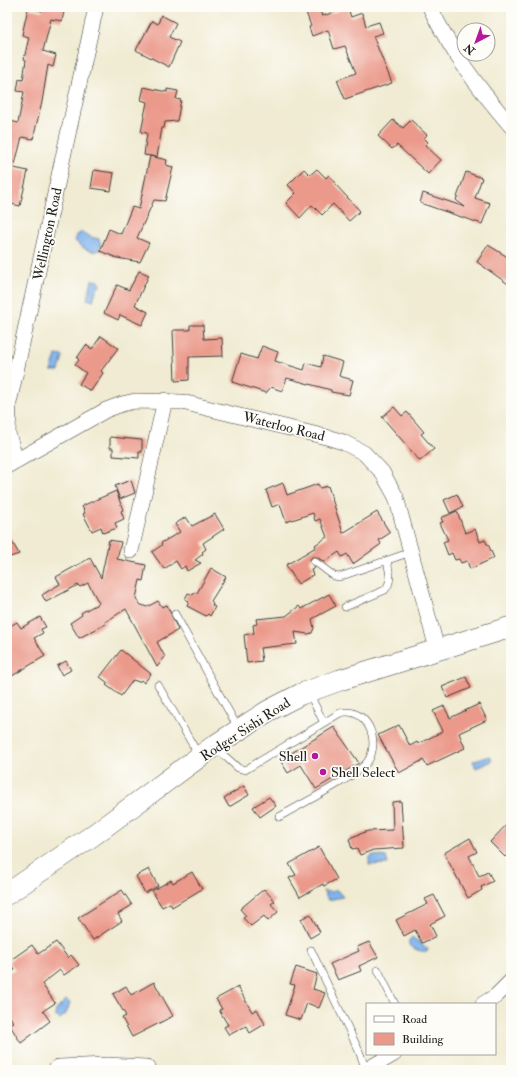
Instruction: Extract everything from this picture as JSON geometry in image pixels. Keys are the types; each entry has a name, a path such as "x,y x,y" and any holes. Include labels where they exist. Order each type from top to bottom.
{"main road":[{"name":"Rodger Sishi Road","path":"8,893 68,853 208,752 268,711 308,692 436,649 511,627"},
{"path":"59,1070 107,1068 146,1070"}],"street":[{"name":"Wellington Road","path":"12,463 8,434 10,403 96,7"},
{"path":"430,7 451,47 470,77 511,126"},
{"name":"Waterloo Road","path":"12,463 106,410 122,404 142,400 182,402 343,442 364,453 382,472 392,486 399,507 436,649"},
{"path":"131,551 165,400"},
{"path":"485,1003 496,996 511,981"},
{"path":"366,1070 392,1055"}],"lane":[{"path":"314,562 334,576 339,576 411,552"},
{"path":"345,607 385,590 389,585 390,577 387,561"},
{"path":"176,614 240,730"},
{"path":"158,684 208,752 238,768 246,770 323,721 344,712 355,714 363,718 371,732 372,750 369,759 356,773 279,817"},
{"path":"308,692 323,721"},
{"path":"311,950 359,1051 366,1070"},
{"path":"378,970 394,1003"}],"water":[{"path":"82,232 99,239 101,244 98,251 88,250 75,241 77,235"},
{"path":"92,280 99,281 100,286 96,290 93,301 87,299"},
{"path":"56,355 63,356 59,371 51,371"},
{"path":"490,756 492,761 476,768 473,761"},
{"path":"373,855 386,857 388,864 369,865 369,858"},
{"path":"337,890 343,897 328,900 323,891 331,892"},
{"path":"412,937 428,949 427,952 417,950 409,945 409,940"},
{"path":"66,1000 70,1003 66,1014 60,1019 55,1016 56,1010"}],"building":[{"path":"43,7 65,7 62,21 51,19 43,51 56,55 53,67 48,65 42,102 33,139 22,137 14,168 28,171 20,206 7,203 7,120 18,123 24,92 17,91 19,79 23,80 26,60 24,59 29,37 22,35 28,8 42,11"},
{"path":"304,7 319,7 322,16 348,8 351,17 362,13 366,26 379,22 383,33 373,36 392,83 345,99 337,80 356,73 345,46 334,49 328,30 312,36 309,27 311,26"},
{"path":"161,15 176,23 169,37 180,42 169,67 136,50 152,21 158,24"},
{"path":"144,87 167,92 167,89 178,91 176,99 181,100 177,121 165,122 164,128 162,128 157,157 144,155 147,133 141,132 147,102 141,100"},
{"path":"393,120 403,128 411,120 427,135 424,138 428,142 425,145 441,160 428,174 397,145 392,149 378,136"},
{"path":"150,156 167,160 166,165 173,167 165,201 154,200 137,238 149,243 140,262 117,258 100,251 109,229 121,234 132,207 139,209"},
{"path":"304,169 310,175 317,169 326,178 329,175 336,183 335,184 360,211 349,221 333,204 322,215 312,205 300,218 286,203 296,193 288,185"},
{"path":"94,170 114,173 111,191 91,188"},
{"path":"466,172 482,178 475,198 490,203 482,224 420,203 423,193 465,207 456,200"},
{"path":"488,245 511,259 511,286 477,262"},
{"path":"139,271 149,275 135,305 148,312 142,325 120,315 118,320 104,313 117,285 129,290"},
{"path":"190,325 203,325 204,339 222,338 223,356 189,357 189,380 175,381 173,330 190,330"},
{"path":"101,336 118,348 101,371 103,373 91,391 79,384 86,373 75,365 79,360 77,358 86,345 92,349"},
{"path":"262,346 278,352 275,361 304,370 306,363 321,367 323,356 343,362 339,376 353,380 349,395 331,392 331,390 287,378 282,391 271,387 266,393 232,382 241,354 257,359"},
{"path":"394,407 402,416 407,412 424,432 421,434 434,449 420,461 382,417"},
{"path":"110,437 142,440 142,452 139,452 139,458 113,456 113,448 110,448"},
{"path":"131,480 135,493 120,499 115,486"},
{"path":"283,483 287,495 318,484 320,488 328,486 343,533 377,512 390,533 379,540 381,544 353,564 347,554 342,557 339,552 324,562 317,557 312,557 309,561 315,568 311,570 313,575 298,584 286,565 316,547 315,545 327,537 320,519 315,521 313,513 286,522 280,504 272,507 266,490"},
{"path":"116,491 123,510 121,511 124,519 115,523 117,528 103,533 101,527 92,531 83,514 85,513 82,506"},
{"path":"457,494 463,507 450,513 444,500"},
{"path":"457,511 465,533 475,529 480,542 485,540 494,558 470,569 467,561 461,563 459,559 455,560 452,553 448,555 443,542 448,540 440,523 443,522 441,518"},
{"path":"215,514 224,529 203,543 206,549 202,552 203,554 195,560 201,563 187,571 185,566 181,569 176,561 164,569 152,552 162,545 161,543 180,532 175,524 186,517 192,526"},
{"path":"7,533 19,554 7,558"},
{"path":"109,540 121,542 117,559 146,565 143,581 140,580 136,598 139,604 147,607 158,601 162,607 167,605 178,630 157,642 165,657 157,667 126,609 105,622 106,624 79,638 70,623 82,615 81,613 99,603 88,583 80,587 78,585 46,602 42,595 60,584 56,577 90,558 101,578"},
{"path":"211,568 226,577 211,601 213,603 212,605 215,607 210,616 208,614 206,616 187,606 189,602 185,599 188,593 193,595 195,592 197,593"},
{"path":"329,594 336,606 312,619 314,628 312,633 308,634 295,632 297,644 260,648 262,661 247,663 244,635 254,633 253,625 257,624 256,619 286,616 299,606 301,609"},
{"path":"40,617 46,627 41,629 43,633 34,638 45,656 7,679 7,628 17,622 21,628"},
{"path":"121,650 151,674 144,683 141,680 139,682 133,680 121,696 106,685 108,683 100,677"},
{"path":"66,661 71,670 62,675 57,666"},
{"path":"466,677 471,688 447,698 442,687"},
{"path":"479,704 487,720 459,733 465,748 427,766 423,760 399,773 378,735 399,725 410,746 417,742 418,744 443,731 433,711 444,706 450,718"},
{"path":"334,727 359,763 316,789 301,765 288,773 280,760"},
{"path":"244,786 249,795 229,807 224,798"},
{"path":"269,797 276,806 260,817 253,807"},
{"path":"401,801 404,848 373,850 360,855 357,848 352,849 349,839 352,837 368,831 393,830 392,802"},
{"path":"511,820 511,851 505,857 490,842"},
{"path":"470,838 477,852 469,856 479,876 488,872 493,881 481,887 482,890 468,898 444,853"},
{"path":"319,847 337,879 324,886 323,884 300,897 289,878 296,875 289,864"},
{"path":"149,869 158,886 145,893 136,876"},
{"path":"192,872 202,889 172,907 170,903 162,907 152,891 171,880 173,883"},
{"path":"264,889 275,901 271,904 278,912 268,921 264,916 251,926 243,918 246,916 240,909"},
{"path":"122,890 132,905 118,914 122,921 93,940 78,918"},
{"path":"434,895 445,916 430,924 436,936 422,943 415,930 404,936 396,920 428,904 425,899"},
{"path":"310,914 320,932 310,938 301,919"},
{"path":"56,942 68,958 71,955 79,965 64,975 60,970 42,984 55,1003 43,1011 50,1021 21,1043 9,1024 13,1022 7,1012 7,973 15,970 9,961 32,945 38,954"},
{"path":"369,942 378,957 359,966 361,971 338,980 330,964 359,951 357,947"},
{"path":"296,967 317,974 313,989 325,993 319,1008 307,1003 301,1020 285,1015 295,985 290,984"},
{"path":"154,982 173,1016 132,1037 122,1018 126,1016 113,994 126,986 131,995"},
{"path":"238,987 252,1012 257,1009 265,1024 250,1033 246,1026 229,1035 224,1027 228,1025 219,1010 222,1009 216,999"}],"place":[{"name":"Shell","path":"315,756"},
{"name":"Shell Select","path":"323,772"}]}
